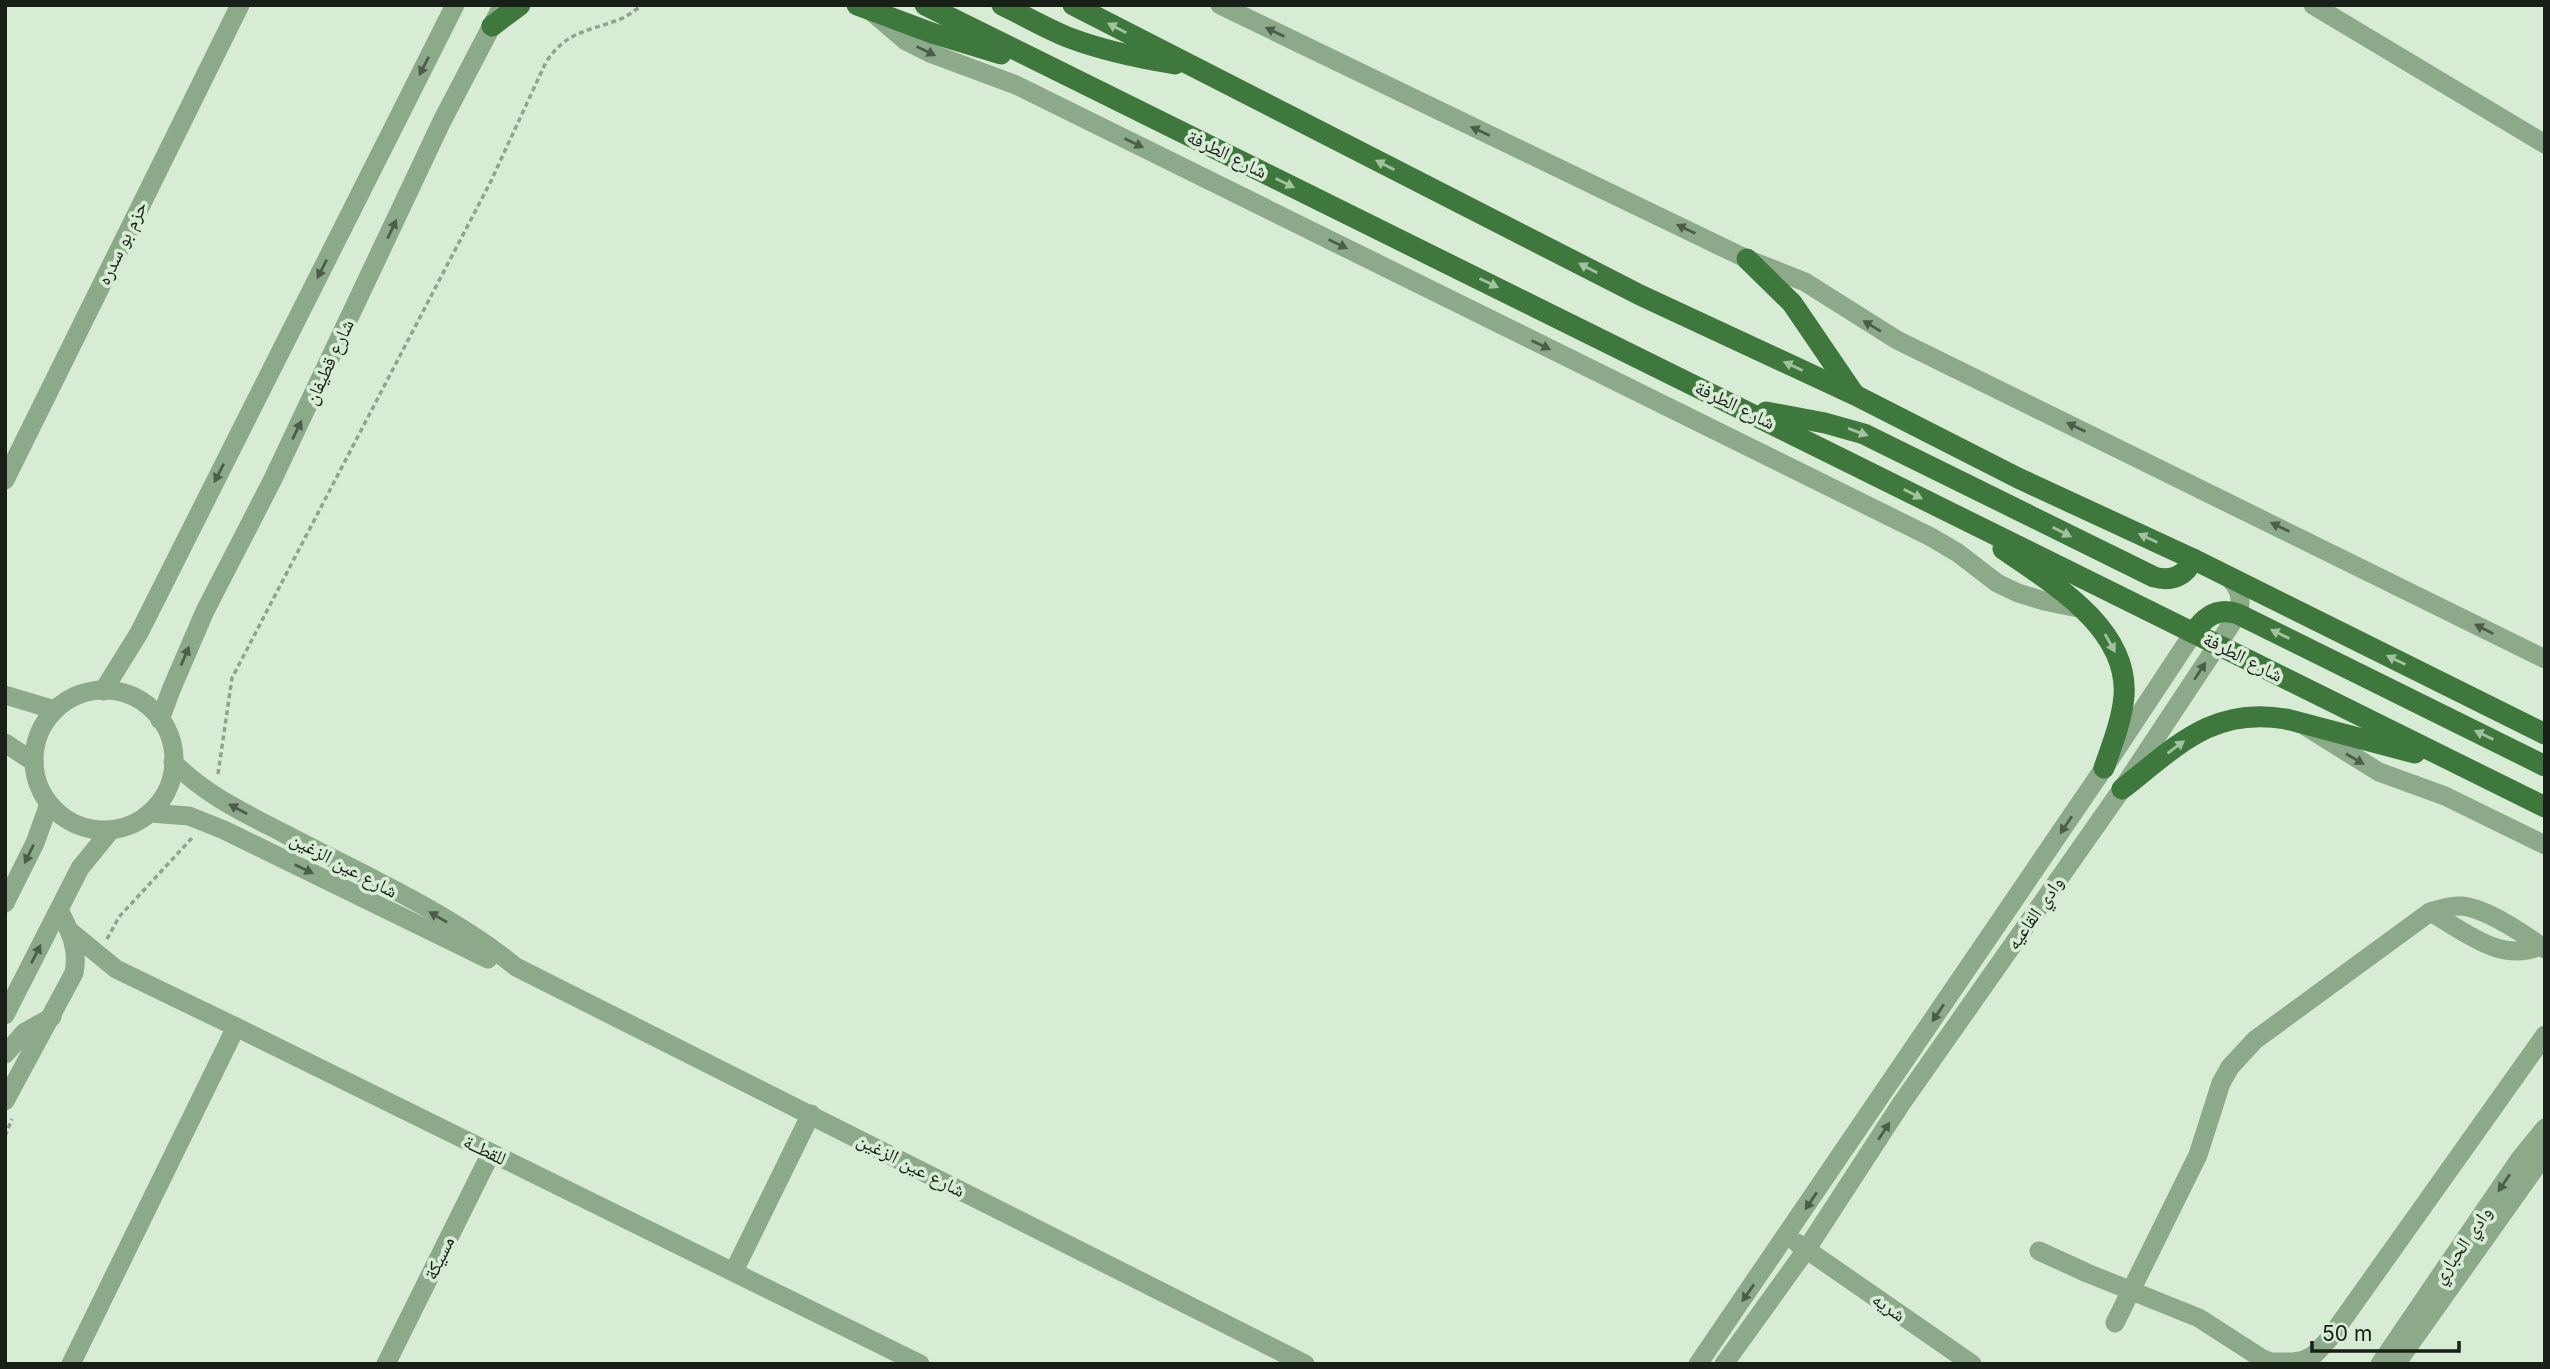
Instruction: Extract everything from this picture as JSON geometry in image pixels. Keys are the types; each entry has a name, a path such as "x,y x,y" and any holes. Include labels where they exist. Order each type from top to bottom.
{"main road":[{"path":"492,26 520,5"},
{"name":"شارع الطرفة","path":"925,5 2545,807"},
{"path":"1002,5 1096,47 1134,57 1195,67"},
{"path":"1073,5 1640,295 1855,395 2029,483 2226,575 2545,734"},
{"path":"864,8 932,33 1048,66"},
{"path":"1747,259 1792,303 1855,395"},
{"path":"1743,408 1825,423 1864,434 2154,578 2176,578 2188,568 2193,559"},
{"path":"1944,509 2083,609 2106,635 2118,657 2124,697 2104,768"},
{"path":"2194,632 2213,614 2227,611 2238,614 2545,766"},
{"path":"2122,789 2189,737 2209,726 2250,717 2270,716 2298,722 2460,764"}],"street":[{"name":"حزم بو سدره","path":"5,480 240,5"},
{"path":"103,691 139,633 455,5"},
{"name":"شارع قطيفان","path":"160,720 193,637 316,391 442,121 503,5"},
{"path":"1220,5 1747,259 1805,282 1897,340 2545,659"},
{"path":"2313,5 2545,144"},
{"name":"شارع الطرفة","path":"864,8 906,41 930,53 1016,85 1931,537 1958,553 1997,583 2032,598 2083,609"},
{"path":"2226,575 2233,581 2240,596 2238,614"},
{"name":"وادي القاعيه","path":"1724,1364 1806,1250 1902,1104 2122,789 2238,614"},
{"name":"وادي القاعيه","path":"1698,1364 1787,1237 2194,632"},
{"path":"103,691 124,694 138,700 160,720 172,747 173,762 167,790 150,813 138,821 111,830 94,830 62,817 49,804 36,778 34,762 39,734 55,710 80,694 103,691"},
{"path":"5,695 55,710"},
{"path":"2298,722 2379,772 2445,796 2545,845"},
{"path":"5,743 34,762"},
{"name":"شارع عين الزغين","path":"173,762 215,797 401,895 494,950 516,967"},
{"path":"5,903 35,843 49,804"},
{"name":"شارع عين الزغين","path":"150,813 189,816 224,830 484,957 516,967 1305,1364"},
{"path":"5,1015 80,868 111,830"},
{"path":"2115,1324 2198,1155 2221,1083 2230,1067 2255,1040 2430,912 2445,907 2462,906 2478,910 2542,948"},
{"path":"5,1101 52,1017 75,969 76,952 71,932 59,910"},
{"name":"للقطــة","path":"71,932 116,969 920,1364"},
{"name":"للقطــة","path":"75,969 116,969"},
{"path":"5,1054 26,1032 52,1017"},
{"path":"71,1364 236,1027"},
{"path":"2039,1251 2199,1318 2271,1362 2294,1363 2314,1355 2329,1339 2545,1035"},
{"path":"734,1271 811,1114"},
{"name":"وادي الحباري","path":"2379,1364 2519,1160 2545,1128"},
{"name":"مسيكة","path":"386,1364 491,1153"},
{"name":"وادي الحباري","path":"2396,1364 2545,1154"},
{"path":"1787,1237 1806,1250"},
{"name":"شريه","path":"1806,1250 1972,1364"}],"path":[{"path":"215,797 232,678 491,181 546,62 555,48 576,33 621,19 642,5"}]}
